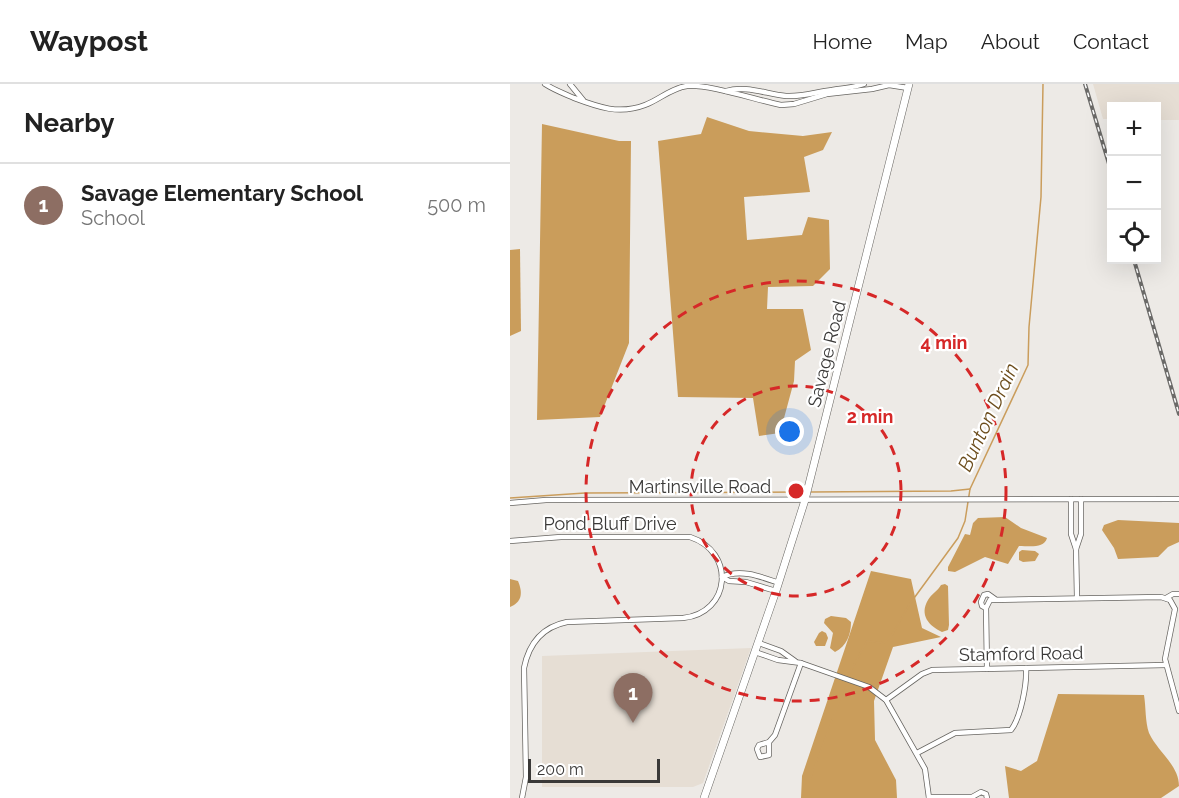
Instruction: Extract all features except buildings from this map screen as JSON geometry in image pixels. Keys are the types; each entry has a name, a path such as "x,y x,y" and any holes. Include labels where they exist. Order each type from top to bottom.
{"street":[{"path":"545,84 607,110 629,110 646,105 686,86 700,86 781,105 794,104 838,91 873,89 889,85 908,86"},
{"path":"570,84 585,102"},
{"path":"724,92 733,89 750,89 787,96 806,96 864,84"},
{"name":"Savage Road","path":"705,798 778,587 805,500 908,86"},
{"path":"767,102 769,93"},
{"path":"1071,499 1071,534 1076,549 1077,598"},
{"path":"1076,549 1081,534 1081,499"},
{"name":"Martinsville Road","path":"510,503 546,500 1179,499"},
{"name":"Pond Bluff Drive","path":"510,541 561,537 690,537 701,541 711,549 719,562 722,577"},
{"path":"722,577 730,573 759,576 778,587"},
{"path":"722,577 729,581 778,587"},
{"path":"522,798 526,777 524,668 530,648 544,631 567,622 695,616 715,601 722,577"},
{"path":"987,669 986,608 981,602 984,595 988,594 995,599 1166,598 1179,594"},
{"path":"1166,598 1177,608 1166,653 1166,665 1179,711"},
{"path":"759,643 781,651 795,661"},
{"path":"755,652 778,660 795,661 869,687 886,700 917,753 925,769 929,797 972,797 981,792 986,794 987,798"},
{"path":"769,742 778,727 801,663"},
{"name":"Stamford Road","path":"886,700 916,677 932,670 1166,665"},
{"path":"917,753 945,736 955,733 1011,729 1016,722 1026,685 1026,668"}],"shaded area":[{"path":"1093,84 1179,84 1179,120 1161,120 1161,102 1107,102 1107,119 1103,119"},
{"path":"707,117 749,131 803,136 832,132 823,150 804,157 810,192 744,197 747,240 802,235 808,217 829,220 830,269 813,286 768,287 767,309 803,309 811,350 795,361 794,381 780,433 759,436 753,398 678,397 658,141 701,134"},
{"path":"542,124 619,141 631,141 629,343 600,417 537,420"},
{"path":"520,249 521,331 510,336 510,250"},
{"path":"1005,517 1021,528 1047,538 1045,542 1036,546 1019,546 1008,564 985,557 955,572 948,571 965,534 970,535 973,523 978,518"},
{"path":"1118,520 1179,523 1179,542 1168,547 1158,557 1118,559 1114,548 1102,530 1104,525"},
{"path":"1022,550 1035,551 1039,554 1035,561 1023,562 1019,560 1019,552"},
{"path":"871,571 911,579 922,628 941,637 893,647 874,701 875,740 896,780 897,798 801,798 802,776"},
{"path":"510,579 518,581 521,593 517,603 510,607"},
{"path":"941,585 948,586 949,625 948,630 942,632 929,623 925,615 925,605"},
{"path":"831,616 846,618 851,622 848,639 835,652 830,648 833,633 824,623 825,619"},
{"path":"822,631 828,638 825,646 816,646 814,642"},
{"path":"751,648 703,783 693,787 542,787 542,656"},
{"path":"1058,694 1144,695 1149,733 1172,765 1179,786 1161,798 1009,798 1005,766 1021,771 1037,761"}],"waterway":[{"name":"Bunton Drain","path":"848,676 867,641 884,643 892,635 909,605 958,538 965,521 970,489 1028,365 1029,327 1041,197 1043,84"},
{"path":"811,492 970,489"},
{"path":"510,498 585,493 803,492"},
{"name":"Bunton Drain","path":"809,798 809,782 846,683"}],"railway":[{"path":"1085,84 1107,157"},
{"path":"1135,264 1179,414"}],"place":[{"name":"Savage Elementary School","path":"633,723"}]}
